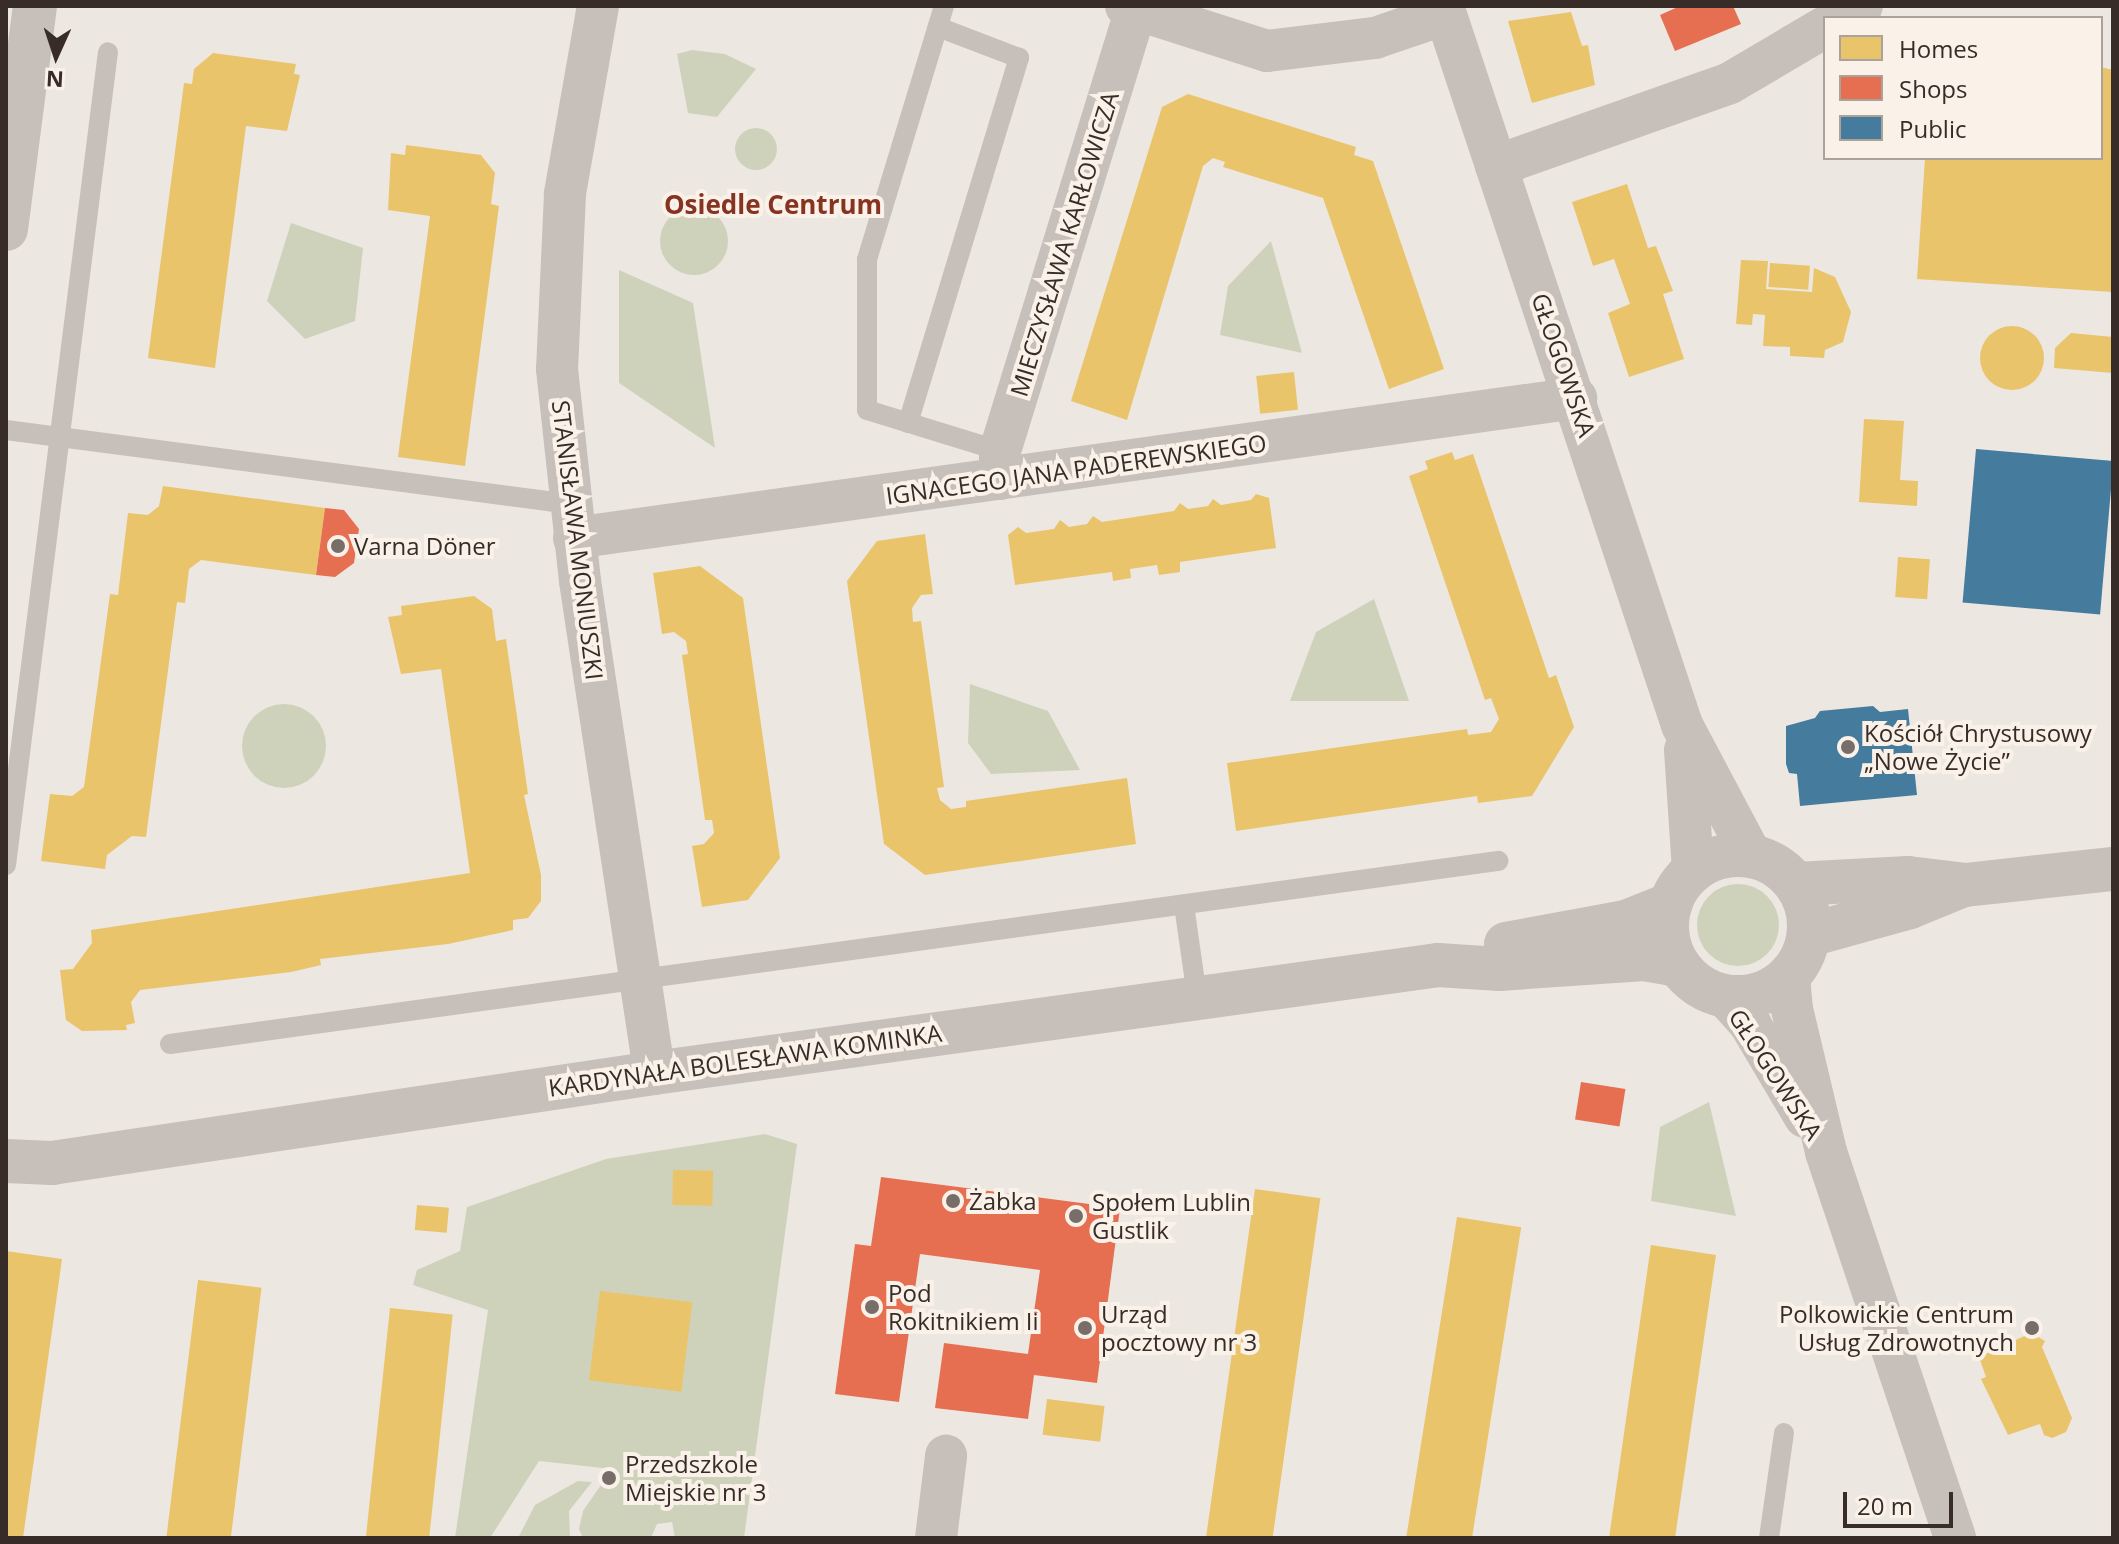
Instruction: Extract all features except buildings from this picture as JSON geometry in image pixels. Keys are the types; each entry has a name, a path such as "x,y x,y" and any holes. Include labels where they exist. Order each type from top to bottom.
{"street":[{"path":"6,229 35,6"},
{"name":"STANISŁAWA MONIUSZKI","path":"598,6 565,194 558,283 558,381 572,521 654,1073"},
{"path":"1844,16 1862,6"},
{"path":"1131,8 1267,51 1375,38 1444,10"},
{"name":"MIECZYSŁAWA KARŁOWICZA","path":"1000,465 1131,8"},
{"name":"GŁOGOWSKA","path":"1444,10 1576,398 1682,725 1752,857"},
{"path":"1496,166 1730,83 1823,28"},
{"name":"IGNACEGO JANA PADEREWSKIEGO","path":"572,521 1000,465 1576,398"},
{"name":"GŁOGOWSKA","path":"1682,725 1682,887"},
{"path":"1721,857 1752,857 1770,862 1796,884 1808,911 1809,935 1789,976 1759,994 1725,996 1701,987 1678,965 1667,932 1682,887 1721,857"},
{"path":"1796,884 1908,878 1965,885 2113,869"},
{"path":"1809,935 1910,907 1965,885"},
{"name":"KARDYNAŁA BOLESŁAWA KOMINKA","path":"6,1179 52,1163 654,1073 1438,965 1496,946 1626,922 1682,887"},
{"name":"KARDYNAŁA BOLESŁAWA KOMINKA","path":"1438,965 1499,969 1644,959 1678,965"},
{"name":"GŁOGOWSKA","path":"1789,976 1792,1009 1826,1152 1955,1538"},
{"name":"GŁOGOWSKA","path":"1725,996 1757,1034 1826,1152"},
{"name":"KARDYNAŁA BOLESŁAWA KOMINKA","path":"6,1161 52,1163"},
{"path":"936,1538 946,1456"}],"lane":[{"path":"944,6 867,260 867,410 908,423 1000,465"},
{"path":"908,423 1019,58 938,27"},
{"path":"6,865 108,52"},
{"path":"6,430 572,521"},
{"path":"170,1044 1498,861"},
{"path":"1184,905 1197,996"},
{"path":"1769,1538 1784,1433"}],"green space":[{"path":"692,50 725,54 756,69 717,117 688,113 677,54"},
{"path":"756,128 771,134 777,149 771,164 756,170 741,164 735,149 741,134"},
{"path":"687,207 701,207 713,212 723,222 728,241 723,260 713,270 701,275 687,275 675,270 665,260 660,248 660,234 665,222 675,212"},
{"path":"291,223 363,248 355,321 305,339 267,301"},
{"path":"1271,241 1302,353 1220,335 1228,286"},
{"path":"619,270 693,303 715,448 619,383"},
{"path":"1374,599 1409,701 1290,701 1316,632"},
{"path":"970,684 1048,711 1080,770 991,774 968,743"},
{"path":"284,704 300,707 314,716 323,730 326,746 323,762 314,776 300,785 284,788 268,785 254,776 245,762 242,746 245,730 254,716 268,707"},
{"path":"1738,884 1754,887 1767,896 1776,909 1779,925 1776,941 1767,954 1754,963 1738,966 1722,963 1709,954 1700,941 1697,925 1700,909 1709,896 1722,887"},
{"path":"1709,1102 1736,1216 1651,1201 1660,1127"},
{"path":"765,1134 797,1144 744,1538 675,1538 672,1522 657,1524 651,1538 583,1538 579,1529 583,1511 612,1469 539,1461 490,1538 455,1538 488,1310 413,1285 417,1270 460,1251 467,1207 606,1159"},
{"path":"578,1481 592,1482 569,1511 570,1538 518,1538 535,1505"}],"place":[{"name":"Varna Döner","path":"338,546"},
{"name":"Kościół Chrystusowy „Nowe Życie”","path":"1848,747"},
{"name":"Żabka","path":"953,1201"},
{"name":"Społem Lublin Gustlik","path":"1076,1216"},
{"name":"Pod Rokitnikiem Ii","path":"872,1307"},
{"name":"Urząd pocztowy nr 3","path":"1085,1328"},
{"name":"Polkowickie Centrum Usług Zdrowotnych","path":"2032,1328"},
{"name":"Przedszkole Miejskie nr 3","path":"609,1478"}],"district":[{"name":"Osiedle Centrum","path":"773,205"}]}
